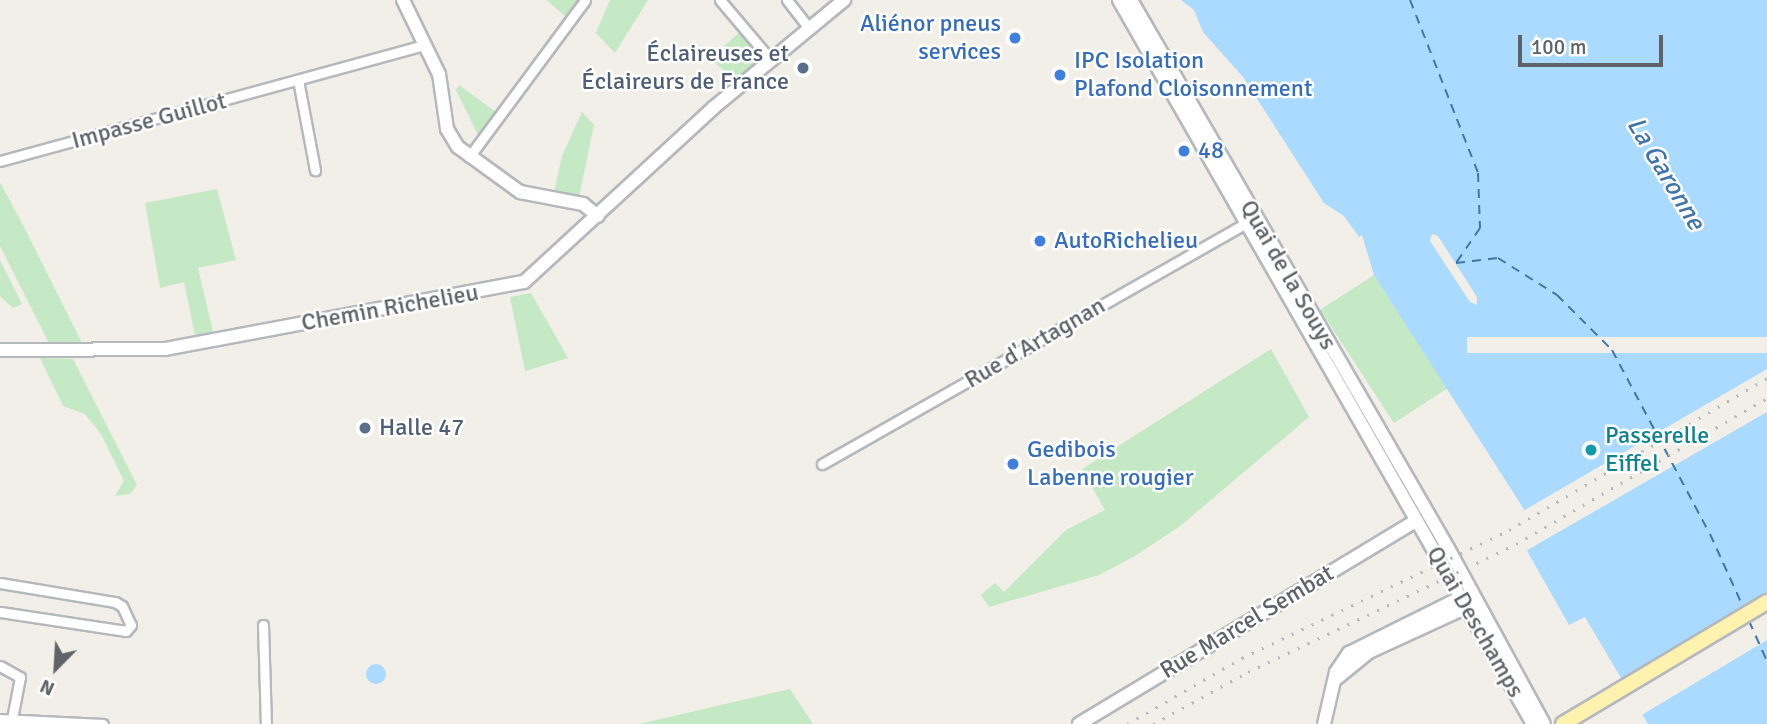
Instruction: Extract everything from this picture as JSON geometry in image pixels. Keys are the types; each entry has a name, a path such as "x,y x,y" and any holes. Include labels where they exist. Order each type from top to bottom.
{"main road":[{"path":"403,0 439,74 447,129 468,157 520,192 583,204 598,216"},
{"name":"Chemin Richelieu","path":"0,350 165,349 514,285 533,277 713,108 844,0"},
{"name":"Quai de la Souys","path":"1119,0 1448,548"},
{"name":"Quai de la Souys","path":"1131,0 1416,520"},
{"path":"1423,506 1416,520 1448,548"},
{"name":"Quai Deschamps","path":"1416,520 1511,667 1544,724"},
{"name":"Rue Marcel Sembat","path":"1079,724 1416,520"},
{"name":"Quai Deschamps","path":"1448,548 1467,601 1533,724"},
{"path":"1324,724 1338,666 1355,648 1467,601"},
{"path":"1563,724 1767,602"},
{"path":"1581,724 1767,612"}],"street":[{"path":"468,157 585,0"},
{"path":"720,0 770,60"},
{"path":"787,0 809,28"},
{"name":"Impasse Guillot","path":"0,161 425,45"},
{"path":"298,80 314,170"},
{"name":"Rue d'Artagnan","path":"822,464 1251,220"},
{"path":"0,583 114,602 122,606 131,625 126,631 0,612"},
{"path":"263,625 267,724"},
{"path":"0,666 20,677 12,719"},
{"path":"0,719 103,724"}],"green space":[{"path":"547,0 578,0 566,17"},
{"path":"610,0 648,0 615,53 596,33"},
{"path":"741,31 762,56 736,80 710,59"},
{"path":"459,85 497,113 479,137 456,90"},
{"path":"582,112 594,125 579,197 554,192 562,156"},
{"path":"0,182 82,343 49,343 0,246"},
{"path":"217,189 236,260 198,268 213,332 195,335 184,282 160,288 145,203"},
{"path":"0,260 22,304 13,308 0,296"},
{"path":"1374,275 1448,388 1394,423 1320,310"},
{"path":"531,293 568,358 525,371 510,297"},
{"path":"1271,349 1309,417 1179,527 1133,557 1099,575 989,607 981,595 995,583 1004,592 1066,530 1105,510 1082,469"},
{"path":"40,358 73,359 137,485 130,494 115,496 124,481 101,434 85,414 63,406"},
{"path":"790,689 813,724 639,724"}],"water":[{"name":"La Garonne","path":"1181,0 1767,0 1767,724 1648,724 1585,617 1569,625 1526,549 1543,539 1374,275 1362,235 1359,237 1344,216 1324,203 1243,77 1203,32 1194,10"},
{"path":"376,664 383,667 386,674 383,681 376,684 369,681 366,674 369,667"}],"pier":[{"path":"1432,234 1438,236 1477,297 1477,305 1470,302 1430,241"},
{"path":"1467,337 1767,337 1767,353 1467,353"},
{"path":"1767,369 1767,412 1524,552 1524,547 1539,537 1523,511"},
{"path":"1767,595 1767,640 1640,716 1621,682"}],"ferry route":[{"path":"1410,0 1478,173 1480,228 1456,263 1498,258 1557,295 1612,350 1710,534 1744,609"},
{"path":"1749,621 1767,661"}],"railway":[{"path":"1127,724 1242,658 1509,530 1767,378"},
{"path":"1153,724 1248,672 1516,544 1767,398"}],"place":[{"name":"Aliénor pneus services","path":"1015,38"},
{"name":"Éclaireuses et Éclaireurs de France","path":"803,68"},
{"name":"IPC Isolation Plafond Cloisonnement","path":"1060,75"},
{"name":"48","path":"1184,151"},
{"name":"AutoRichelieu","path":"1040,241"},
{"name":"Halle 47","path":"365,428"},
{"name":"Passerelle Eiffel","path":"1591,450"},
{"name":"Gedibois Labenne rougier","path":"1013,464"}]}
